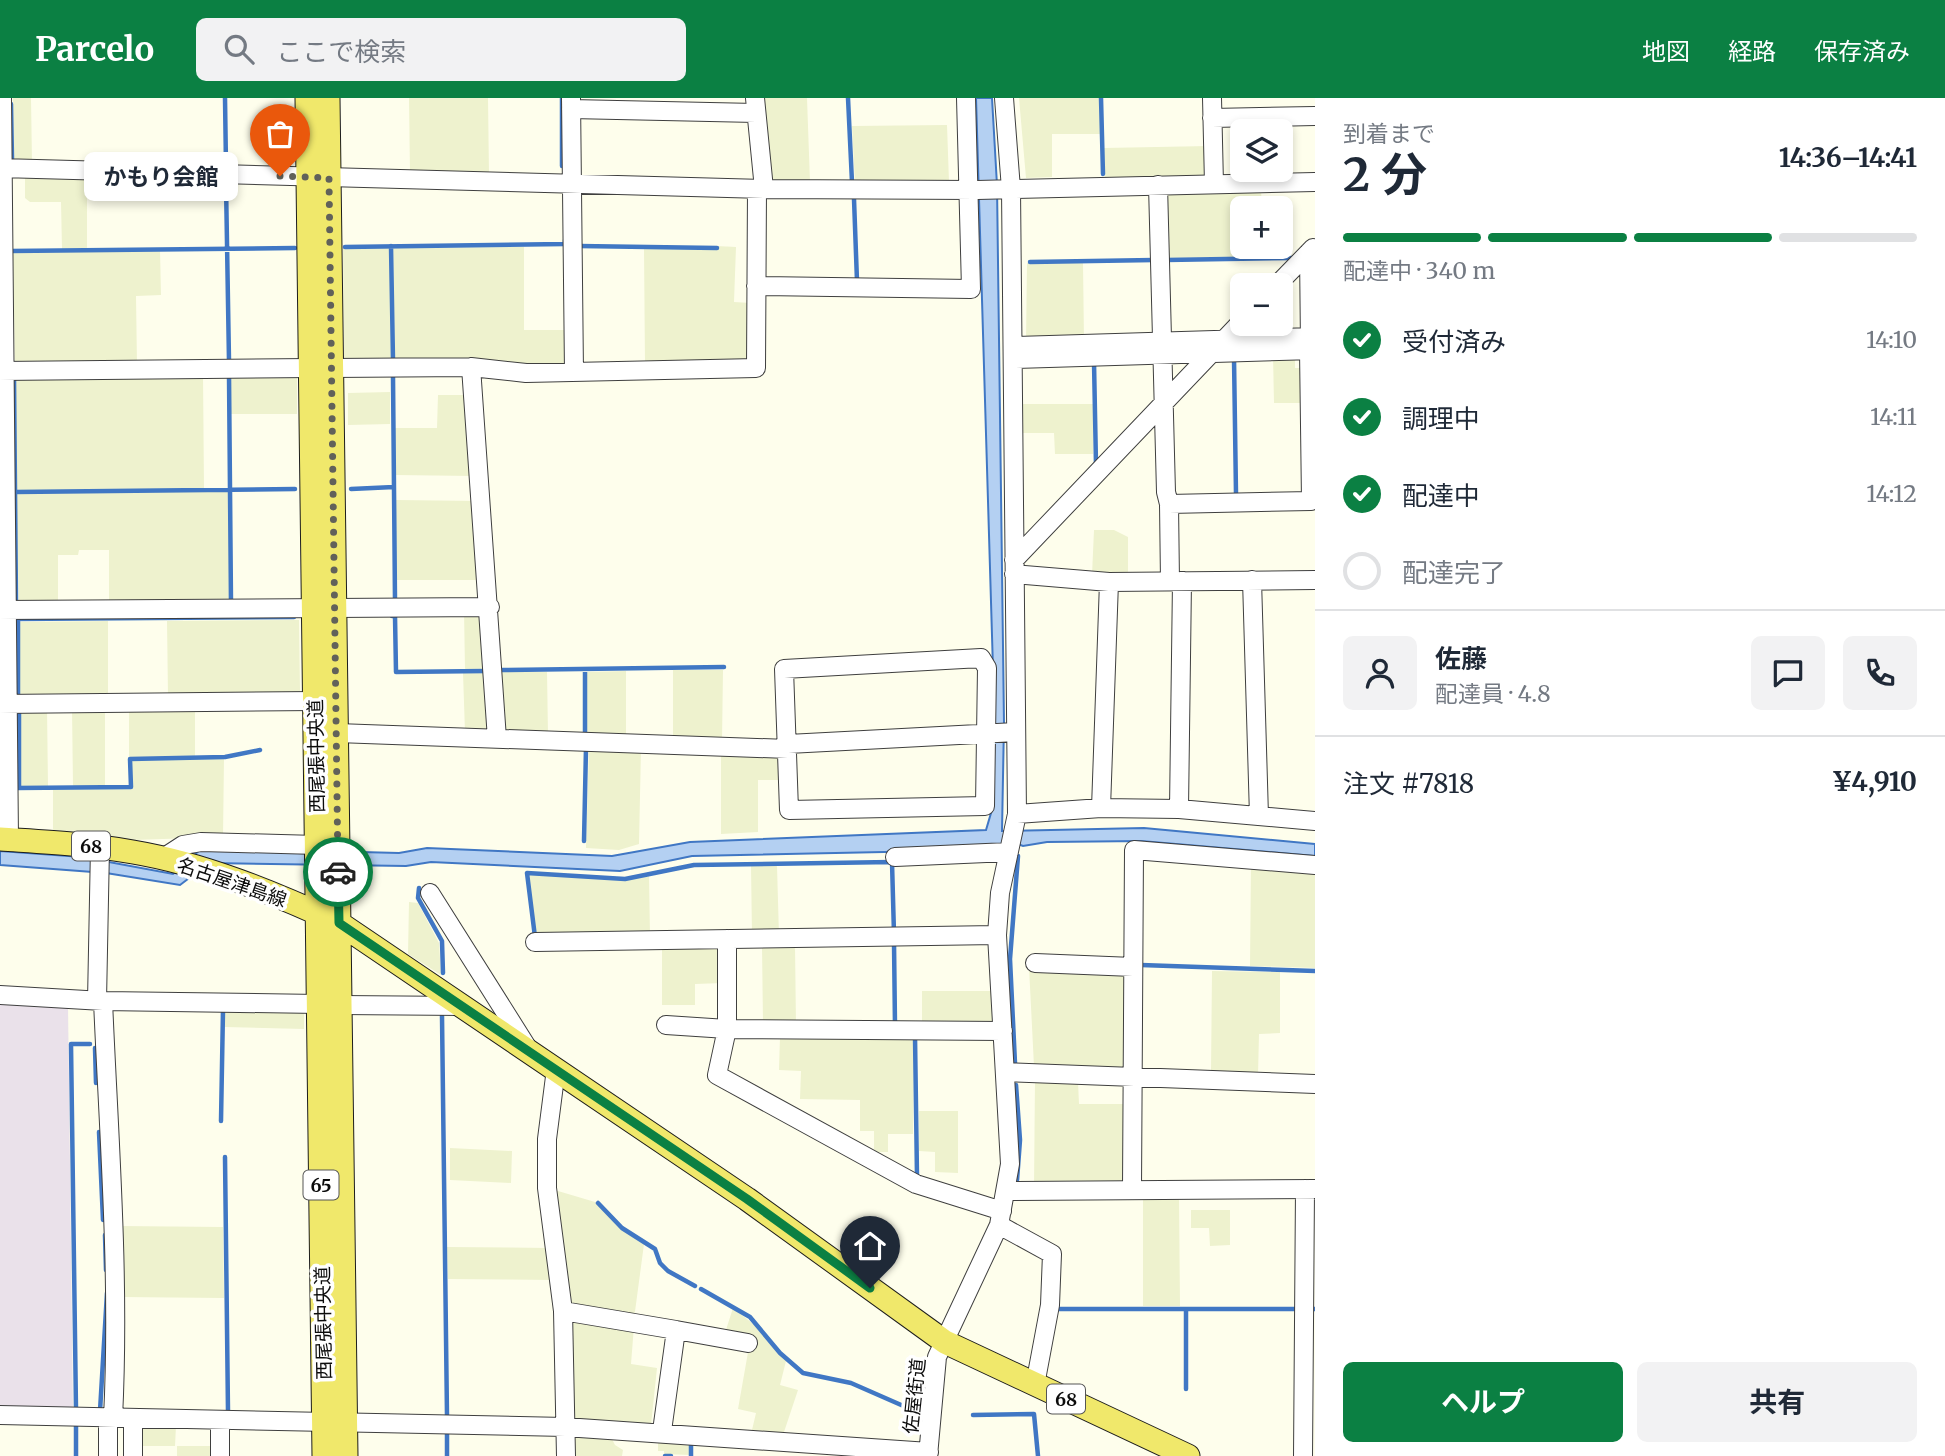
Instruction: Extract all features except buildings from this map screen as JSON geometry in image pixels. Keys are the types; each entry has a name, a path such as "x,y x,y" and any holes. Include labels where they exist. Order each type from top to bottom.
{"main road":[{"name":"西尾張中央道","path":"307,98 318,177 325,606 337,733 318,913 330,1004 335,1423 346,1456"},
{"name":"西尾張中央道","path":"318,177 328,98"},
{"name":"西尾張中央道","path":"325,606 315,701 325,855 339,923 330,1004"},
{"name":"名古屋津島線","path":"5,840 100,860 172,861 205,871 339,923 747,1199 945,1342 1188,1456"},
{"name":"西尾張中央道","path":"324,1456 335,1423"}],"street":[{"path":"2,98 5,840"},
{"path":"756,286 971,289 974,189 967,98"},
{"name":"佐屋街道","path":"929,1454 937,1357 1000,1218 1010,1164 997,935 1000,892 1016,821 1013,732 1013,352 1004,98"},
{"path":"1212,98 1214,184"},
{"path":"2,371 471,367 526,373 574,372 756,368 760,189 756,106 571,104 574,372"},
{"path":"1212,118 1315,116"},
{"path":"1,168 760,189 1007,189 1315,182"},
{"path":"1158,185 1166,492 1176,581 1179,809"},
{"path":"1288,273 1312,248"},
{"path":"1169,504 1313,499 1312,248"},
{"path":"1014,567 1230,333"},
{"path":"1013,352 1312,344"},
{"path":"471,367 490,607 497,738"},
{"path":"1014,567 1109,582 1315,580"},
{"path":"1252,580 1259,816"},
{"path":"1101,808 1109,582"},
{"path":"4,610 490,607"},
{"path":"981,658 987,668 985,806 789,810 788,746 784,669 981,658"},
{"path":"5,704 315,701"},
{"path":"337,733 788,746 1013,732"},
{"path":"1016,821 1101,808 1179,809 1315,821"},
{"path":"172,861 183,845 201,842 325,855"},
{"path":"895,857 1010,849"},
{"path":"1132,1189 1134,850 1315,865"},
{"path":"100,860 100,1001 117,1288 108,1456"},
{"path":"430,893 528,1050"},
{"path":"535,942 997,935"},
{"path":"727,939 727,1028 717,1075 916,1184 1000,1218 1052,1254 1050,1305 1035,1385"},
{"path":"1035,963 1133,967"},
{"path":"0,995 100,1001 463,1006"},
{"path":"667,1025 1003,1031"},
{"path":"556,1069 547,1139 547,1188 563,1311 566,1456"},
{"path":"1005,1072 1315,1084"},
{"path":"1006,1191 1310,1189 1303,1456"},
{"path":"563,1311 748,1343"},
{"path":"662,1431 676,1330"},
{"path":"0,1415 662,1431 784,1448 929,1454"},
{"path":"133,1418 133,1456"},
{"path":"220,1420 220,1456"}],"shaded area":[{"path":"0,1001 68,1004 73,1411 0,1410"}],"green space":[{"path":"13,98 31,98 32,163 14,162"},
{"path":"409,98 488,98 489,175 410,173"},
{"path":"759,98 807,98 810,182 771,181"},
{"path":"1019,98 1100,98 1100,134 1052,134 1052,177 1026,178"},
{"path":"947,125 949,182 855,183 852,126"},
{"path":"1209,146 1205,178 1105,180 1104,148"},
{"path":"25,178 87,180 87,248 62,249 61,202 30,202 25,198"},
{"path":"1261,190 1261,196 1230,196 1230,257 1163,258 1166,191"},
{"path":"717,246 736,247 734,302 751,303 749,360 645,364 644,249 717,249"},
{"path":"524,247 524,330 568,330 567,363 561,367 395,362 393,248"},
{"path":"343,248 390,248 391,362 344,359"},
{"path":"160,250 161,295 136,296 137,365 15,366 13,252"},
{"path":"1027,263 1083,263 1084,341 1026,342"},
{"path":"1295,354 1295,368 1305,368 1305,403 1274,403 1273,355"},
{"path":"203,374 204,489 16,491 16,376"},
{"path":"231,375 297,376 297,414 231,414"},
{"path":"390,392 390,424 348,425 348,393"},
{"path":"438,395 468,395 474,476 395,475 395,428 437,428"},
{"path":"1020,404 1093,404 1093,454 1055,454 1054,433 1018,433"},
{"path":"229,491 230,604 109,604 109,550 79,550 78,555 58,555 58,605 19,605 16,493"},
{"path":"396,500 478,501 483,580 396,580"},
{"path":"1094,530 1114,530 1128,537 1128,576 1092,575"},
{"path":"464,611 482,614 489,670 465,669"},
{"path":"299,620 300,691 297,696 168,696 167,621"},
{"path":"108,621 108,697 19,697 18,622"},
{"path":"673,670 723,670 722,741 673,739"},
{"path":"626,671 626,737 587,736 586,672"},
{"path":"489,672 488,730 465,732 463,673"},
{"path":"499,672 547,672 548,735 507,731 504,728"},
{"path":"129,707 195,707 195,757 129,758"},
{"path":"47,708 48,786 20,786 20,710"},
{"path":"72,708 105,708 105,786 73,786"},
{"path":"589,747 641,748 639,844 619,850 586,848"},
{"path":"721,752 779,755 783,780 758,780 758,832 721,834"},
{"path":"224,758 223,837 133,840 53,831 53,789 132,788 132,760"},
{"path":"1251,864 1315,870 1315,968 1250,966"},
{"path":"751,866 777,866 779,936 752,936"},
{"path":"528,874 621,880 649,876 650,936 536,938"},
{"path":"409,902 418,903 439,943 441,975 408,954"},
{"path":"723,946 723,983 695,984 695,1005 662,1005 662,947"},
{"path":"762,946 795,946 796,1025 763,1024"},
{"path":"1029,967 1130,970 1127,1070 1034,1066"},
{"path":"1212,971 1280,972 1280,1033 1259,1034 1258,1075 1211,1073"},
{"path":"922,991 991,991 993,1027 922,1027"},
{"path":"225,1009 300,1009 304,1014 304,1029 225,1027"},
{"path":"780,1037 914,1038 913,1134 888,1134 888,1152 874,1152 874,1131 860,1131 860,1100 800,1099 801,1071 779,1070"},
{"path":"1035,1080 1078,1082 1079,1104 1128,1104 1128,1187 1034,1187"},
{"path":"919,1111 958,1111 958,1173 935,1172 935,1152 919,1151"},
{"path":"450,1148 512,1151 511,1183 450,1180"},
{"path":"554,1192 595,1202 621,1229 644,1244 634,1319 568,1306"},
{"path":"1143,1196 1179,1196 1180,1306 1143,1306"},
{"path":"1191,1210 1230,1210 1230,1245 1210,1246 1209,1228 1191,1228"},
{"path":"120,1226 223,1227 224,1298 121,1297"},
{"path":"447,1247 550,1248 554,1280 448,1279"},
{"path":"733,1308 762,1331 786,1361 780,1385 798,1390 783,1435 752,1430 756,1413 738,1409 750,1341 724,1336"},
{"path":"570,1319 634,1326 631,1364 657,1368 651,1425 576,1422 570,1416"},
{"path":"140,1425 176,1426 175,1446 137,1446"},
{"path":"576,1434 610,1435 615,1445 623,1450 622,1456 573,1456 572,1438"},
{"path":"658,1437 690,1439 690,1455 664,1454 664,1451 658,1451"},
{"path":"177,1446 219,1446 219,1456 177,1456"}],"water":[{"path":"976,98 992,98 997,185 1004,723 1002,831 1144,828 1315,844 1315,856 1141,841 1047,842 1023,846 1015,843 933,851 692,856 620,871 431,862 406,866 209,863 180,885 106,873 0,865 0,851 82,857 173,874 202,848 399,853 427,848 612,856 690,842 986,830 991,813 993,669"}],"waterway":[{"path":"225,98 226,166"},
{"path":"562,98 562,166"},
{"path":"848,98 852,182"},
{"path":"1101,98 1103,174"},
{"path":"11,104 12,159"},
{"path":"226,184 229,361"},
{"path":"854,199 857,281"},
{"path":"345,247 565,244 565,240"},
{"path":"391,246 393,360"},
{"path":"579,246 717,248"},
{"path":"11,251 295,248"},
{"path":"1166,260 1230,259"},
{"path":"1030,262 1154,260"},
{"path":"1234,358 1236,494"},
{"path":"1094,362 1096,465"},
{"path":"229,375 231,603"},
{"path":"393,376 395,600"},
{"path":"14,378 16,603"},
{"path":"351,489 394,487"},
{"path":"15,492 295,489"},
{"path":"392,616 395,616 396,672 486,671"},
{"path":"14,619 294,617"},
{"path":"18,619 18,695"},
{"path":"501,670 724,667"},
{"path":"585,669 585,733"},
{"path":"19,713 19,788"},
{"path":"584,841 586,748"},
{"path":"17,788 131,787 130,759 225,757 260,750"},
{"path":"1015,1063 1010,959 1018,856"},
{"path":"535,937 527,873 625,879 694,865 892,862 894,934"},
{"path":"419,888 418,898 442,941 443,973"},
{"path":"894,942 895,1026"},
{"path":"1141,965 1315,971"},
{"path":"221,1121 223,1010"},
{"path":"442,1016 447,1416"},
{"path":"915,1036 917,1177"},
{"path":"76,1409 71,1044 90,1044"},
{"path":"95,1048 96,1083"},
{"path":"1016,1085 1020,1140 1017,1180"},
{"path":"99,1132 103,1220"},
{"path":"225,1157 228,1411"},
{"path":"598,1203 622,1228 655,1249 660,1263 668,1271 695,1286"},
{"path":"105,1235 106,1270"},
{"path":"701,1289 750,1317 780,1353 803,1373 851,1383 924,1415"},
{"path":"100,1411 107,1293"},
{"path":"1054,1309 1295,1309"},
{"path":"1186,1309 1186,1389"},
{"path":"973,1415 1034,1414 1038,1456"},
{"path":"76,1424 76,1456"},
{"path":"447,1432 447,1456"},
{"path":"691,1440 691,1456"},
{"path":"665,1456 671,1456"}],"way so far":[{"path":"280,176 329,178 338,872"}],"place":[{"name":"かもり会館","path":"280,176"}],"route":[{"path":"338,872 339,923 747,1199 870,1288"}]}
